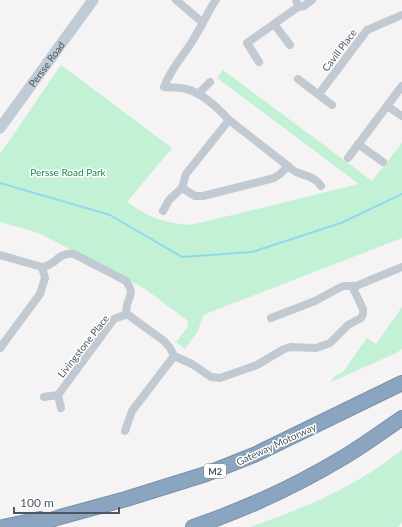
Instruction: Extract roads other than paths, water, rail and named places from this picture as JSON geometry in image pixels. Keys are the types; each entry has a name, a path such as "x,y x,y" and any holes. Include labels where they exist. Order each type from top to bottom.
{"highway":[{"name":"Gateway Motorway","path":"30,527 206,474 254,455 402,383"},
{"path":"193,527 250,506 302,481 345,456 402,418"},
{"path":"3,527 35,519 60,517"}],"street":[{"name":"Persse Road","path":"0,128 93,0"},
{"path":"176,0 202,22"},
{"path":"216,0 208,10 197,34 169,74 164,87 184,88 198,94 220,110 230,120 288,166 298,173 317,181 321,186"},
{"path":"259,62 247,43 274,24 297,4 304,6 312,0"},
{"name":"Cavill Place","path":"319,94 367,30 402,15"},
{"path":"274,24 290,45"},
{"path":"298,79 332,105"},
{"path":"198,94 210,82"},
{"path":"348,158 402,86"},
{"path":"387,106 402,116"},
{"path":"163,211 169,200 182,188 186,174 230,120"},
{"path":"358,144 383,162"},
{"path":"182,188 196,196 203,196 274,178 288,166"},
{"path":"0,255 42,267 48,266 66,253 74,254 126,281 131,288 131,295 125,309 126,314 164,341 174,356 192,364 210,377 220,378 257,366 284,349 291,347 316,348 323,346 334,339 348,325 361,318 363,314 363,309 352,286"},
{"path":"0,348 40,294 45,278 42,267"},
{"path":"272,318 315,301 344,286 360,284 402,267"},
{"name":"Livingstone Place","path":"58,395 114,320 126,314"},
{"path":"125,431 132,411 174,356"},
{"path":"44,397 58,395 61,408"}],"waterway":[{"path":"0,183 110,215 182,257 252,252 341,223 402,194"}],"park label":[{"name":"Persse Road Park","path":"68,172"}]}
